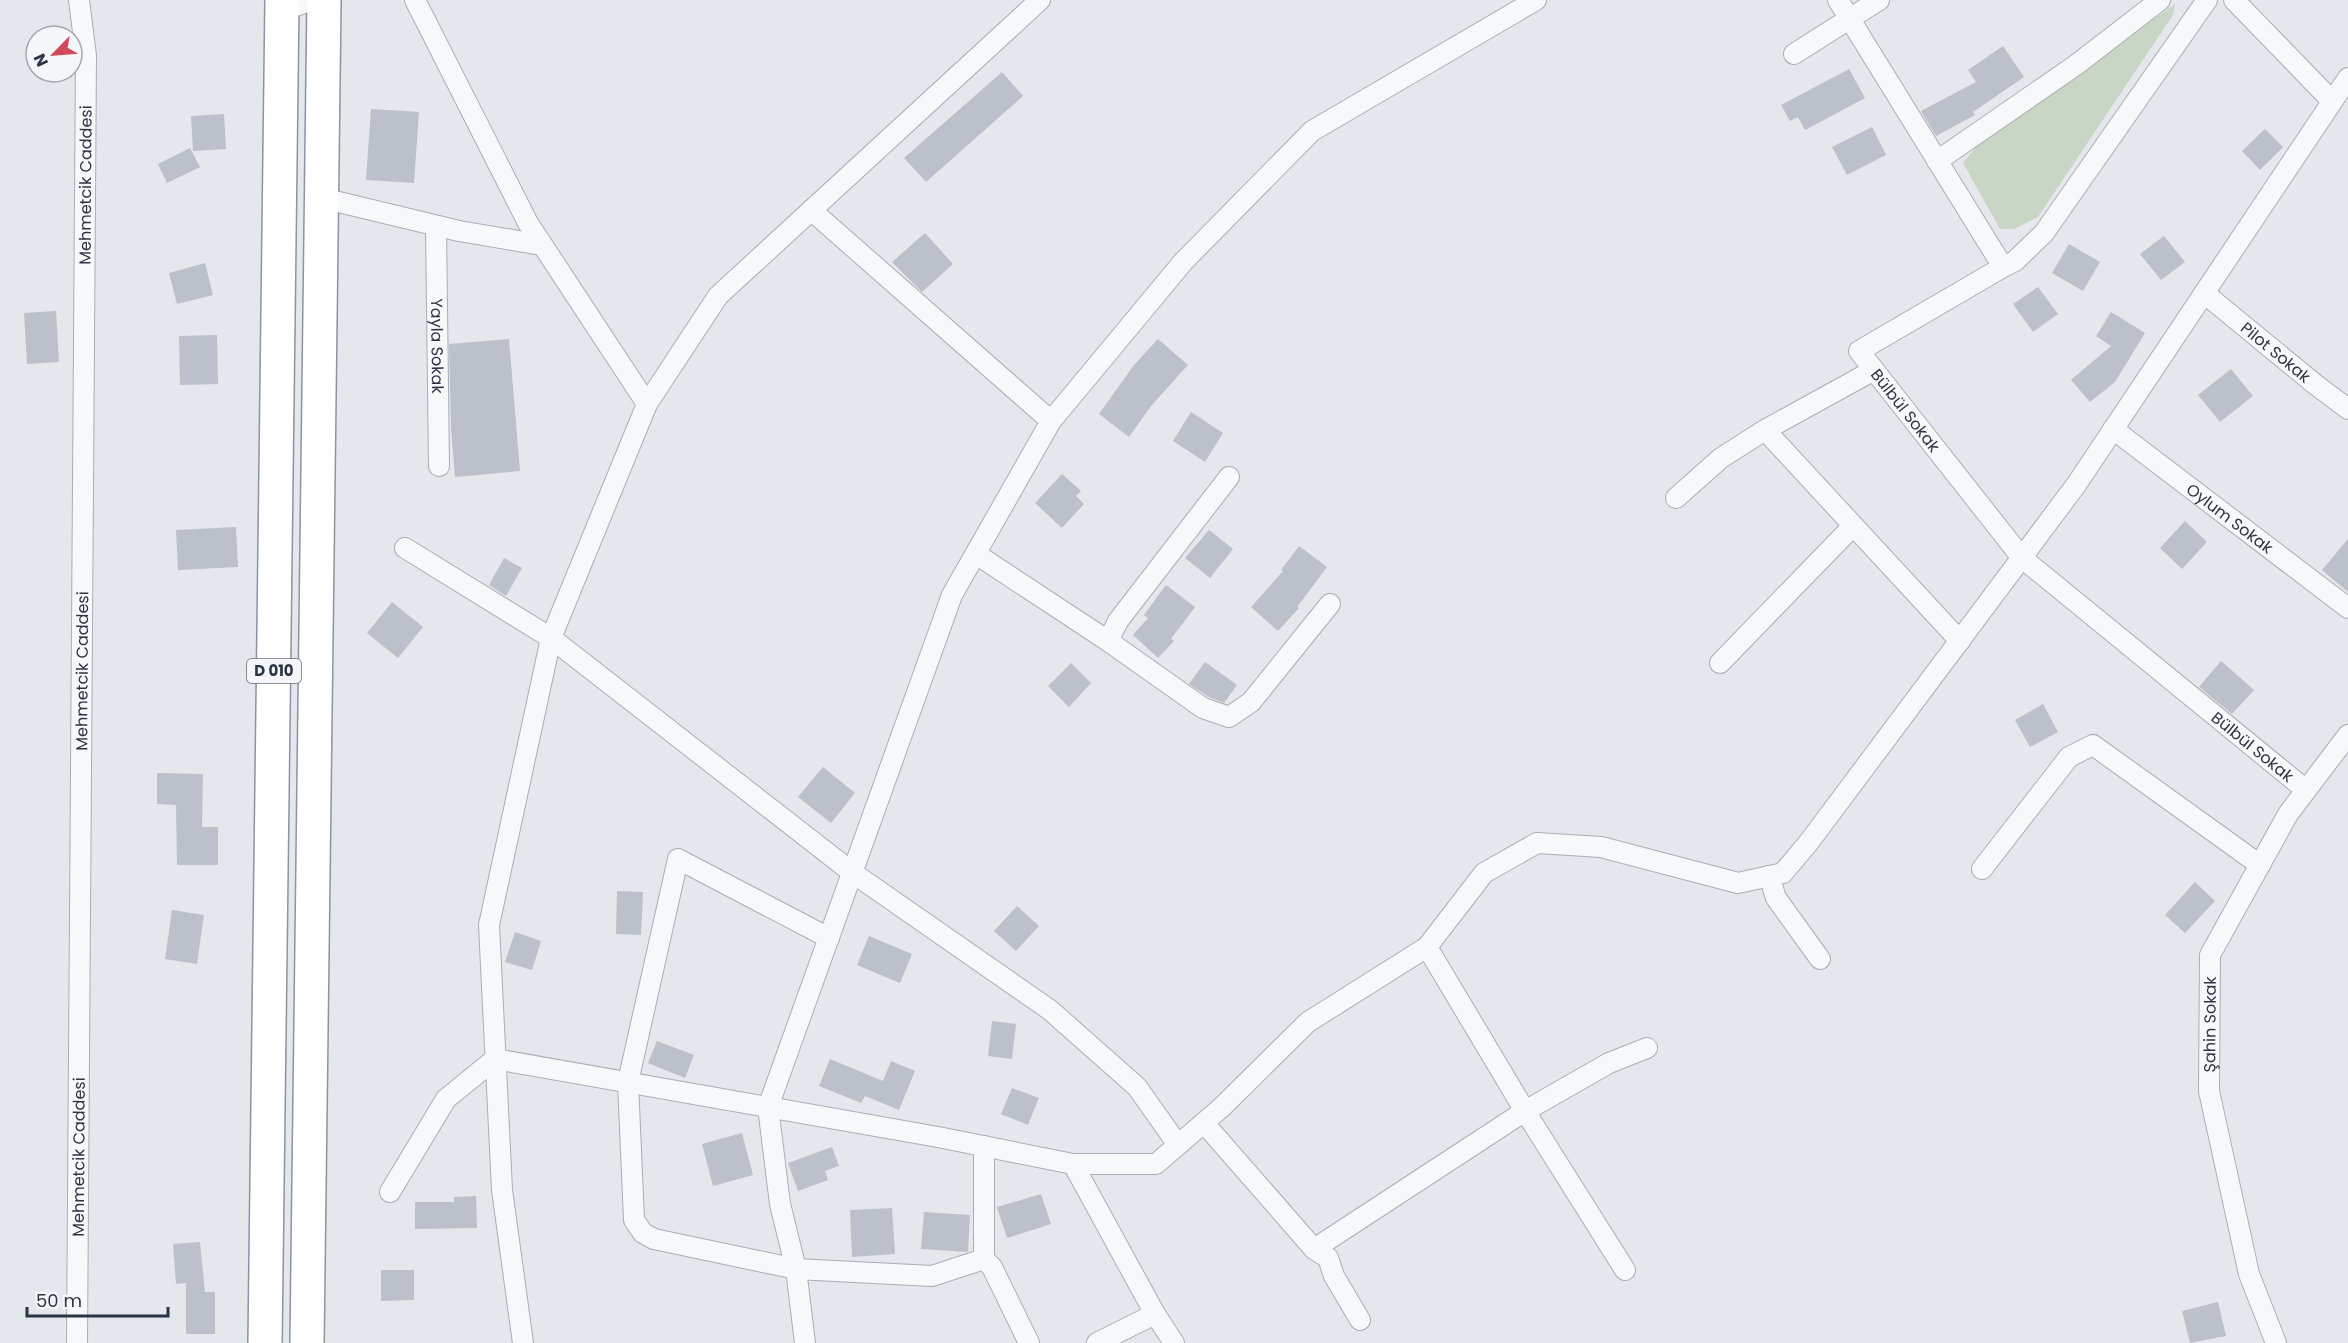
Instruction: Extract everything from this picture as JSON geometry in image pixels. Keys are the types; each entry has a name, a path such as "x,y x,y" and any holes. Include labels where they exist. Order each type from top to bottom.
{"highway":[{"name":"D 010","path":"307,1343 324,0"},
{"name":"D 010","path":"265,1343 293,4"}],"street":[{"name":"Mehmetcik Caddesi","path":"77,1343 86,68 79,0"},
{"path":"415,0 528,223 647,404"},
{"path":"523,1343 502,1190 489,925 550,638 647,404 718,296 1040,0"},
{"path":"805,1343 796,1269 780,1204 768,1107 952,595 1051,421 1183,262 1311,131 1536,0"},
{"path":"1838,0 2003,267 2015,261 2044,233 2207,0"},
{"path":"1794,54 1879,0"},
{"path":"1937,161 2076,65 2160,0"},
{"path":"2234,0 2332,101"},
{"path":"390,1192 446,1099 495,1059 984,1146 1073,1164 1156,1164 1204,1123 1308,1022 1427,947 1484,873 1537,843 1600,847 1738,883 1783,873 1803,850 2076,485 2348,78"},
{"path":"322,198 436,226 542,245"},
{"path":"811,210 1051,421"},
{"name":"Yayla Sokak","path":"436,226 439,466"},
{"name":"Bülbül Sokak","path":"2003,267 1859,351 2022,558 2306,790"},
{"name":"Pilot Sokak","path":"2204,293 2345,402"},
{"path":"1676,498 1721,458 1765,430 1874,370"},
{"name":"Oylum Sokak","path":"2113,429 2348,608"},
{"path":"1765,430 1960,641"},
{"path":"1108,641 1118,621 1229,477"},
{"path":"1720,663 1853,525"},
{"path":"405,548 550,638 853,873 1050,1010 1137,1088 1178,1145"},
{"path":"976,554 1108,641 1203,708 1230,717 1251,702 1330,604"},
{"name":"Şahin Sokak","path":"2276,1343 2249,1274 2209,1091 2210,955 2288,814 2348,735"},
{"path":"1982,869 2069,757 2092,745 2260,865"},
{"path":"829,938 678,860 628,1082 634,1220 643,1233 654,1239 796,1269 932,1276 984,1259"},
{"path":"1769,876 1776,898 1820,959"},
{"path":"1427,947 1524,1111 1625,1270"},
{"path":"1314,1249 1524,1111 1609,1063 1647,1048"},
{"path":"1204,1123 1314,1249 1328,1258 1334,1276 1360,1320"},
{"path":"984,1146 984,1259 992,1267 1029,1343"},
{"path":"1073,1164 1155,1314 1174,1343"},
{"path":"1097,1343 1155,1314"}],"green space":[{"path":"2175,4 2173,15 2038,217 2014,229 2000,229 1963,163 1980,142"}],"building":[{"path":"2003,46 2024,77 1973,112 1975,115 1936,136 1921,111 1976,82 1968,70"},
{"path":"1849,69 1865,98 1805,130 1798,117 1790,121 1781,105"},
{"path":"1002,72 1023,96 926,182 904,158"},
{"path":"371,109 419,112 414,183 366,180"},
{"path":"224,114 226,149 193,151 191,116"},
{"path":"1872,127 1886,155 1847,175 1832,147"},
{"path":"2265,129 2283,147 2260,170 2242,151"},
{"path":"190,148 200,167 167,183 158,164"},
{"path":"925,233 953,264 922,292 892,262"},
{"path":"2164,236 2185,262 2161,280 2140,254"},
{"path":"2069,244 2100,262 2083,291 2052,273"},
{"path":"205,263 213,295 177,304 169,273"},
{"path":"2038,287 2058,314 2033,332 2013,304"},
{"path":"56,311 59,362 27,364 24,313"},
{"path":"2111,312 2145,333 2115,382 2090,402 2071,380 2111,346 2096,336"},
{"path":"217,335 218,384 180,385 179,336"},
{"path":"509,339 520,471 455,477 449,344"},
{"path":"1158,339 1188,365 1151,406 1129,437 1099,414 1134,365"},
{"path":"2231,369 2253,396 2220,422 2198,395"},
{"path":"1191,412 1223,433 1205,462 1173,441"},
{"path":"1062,474 1081,491 1076,496 1084,504 1062,528 1035,503"},
{"path":"2185,521 2207,542 2182,569 2160,548"},
{"path":"236,527 238,567 178,570 176,530"},
{"path":"1209,530 1233,549 1210,578 1185,558"},
{"path":"2348,539 2348,592 2322,570"},
{"path":"1299,546 1327,567 1297,607 1299,608 1278,631 1251,607 1283,571 1281,570"},
{"path":"504,558 522,568 506,596 489,585"},
{"path":"1166,585 1195,607 1171,639 1174,641 1158,658 1133,635 1148,618 1144,615"},
{"path":"392,602 423,627 398,658 367,633"},
{"path":"2221,661 2254,690 2232,714 2199,687"},
{"path":"1205,662 1237,685 1224,703 1209,697 1189,684"},
{"path":"1071,663 1091,683 1069,707 1048,686"},
{"path":"2043,704 2058,732 2030,747 2015,720"},
{"path":"823,767 855,793 831,823 798,797"},
{"path":"157,773 203,774 202,827 218,827 218,865 177,865 176,805 157,804"},
{"path":"2195,882 2215,901 2185,933 2165,915"},
{"path":"617,891 643,892 641,935 616,934"},
{"path":"1017,906 1039,926 1016,951 994,931"},
{"path":"172,910 204,915 197,964 165,959"},
{"path":"515,932 541,941 532,970 505,962"},
{"path":"869,936 912,954 900,983 857,965"},
{"path":"992,1021 1016,1024 1012,1059 988,1056"},
{"path":"657,1041 694,1055 685,1078 648,1063"},
{"path":"830,1059 883,1081 891,1061 915,1071 899,1110 865,1096 861,1103 819,1086"},
{"path":"1012,1088 1039,1098 1028,1125 1001,1114"},
{"path":"742,1133 753,1175 713,1186 702,1144"},
{"path":"832,1147 839,1166 825,1171 828,1180 798,1191 788,1163"},
{"path":"1041,1194 1051,1224 1007,1238 997,1207"},
{"path":"476,1196 477,1228 415,1229 415,1202 454,1202 454,1197"},
{"path":"892,1208 895,1254 852,1257 850,1210"},
{"path":"924,1212 970,1215 968,1252 921,1249"},
{"path":"200,1242 205,1292 215,1292 215,1334 186,1334 186,1283 176,1284 173,1244"},
{"path":"381,1270 414,1270 414,1300 381,1301"},
{"path":"2218,1302 2226,1336 2190,1343 2182,1311"}]}
